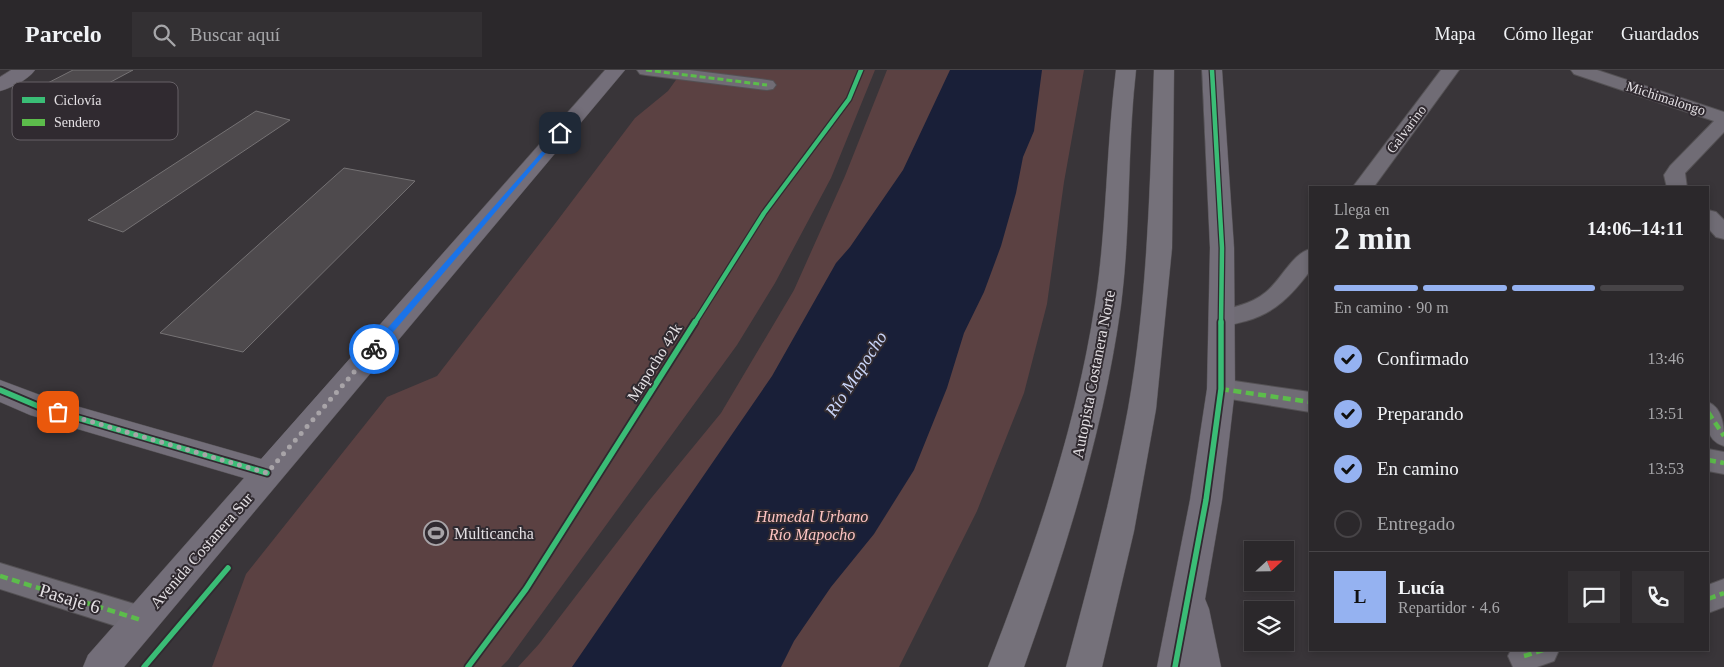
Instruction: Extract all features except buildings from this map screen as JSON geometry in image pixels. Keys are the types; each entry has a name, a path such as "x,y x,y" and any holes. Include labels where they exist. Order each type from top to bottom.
{"highway":[{"name":"Autopista Costanera Norte","path":"1006,667 1052,542 1071,479 1094,383 1108,305 1116,236 1120,110 1126,70"},
{"path":"1084,667 1123,505 1142,410 1160,248 1164,70"}],"street":[{"path":"0,85 25,70"},
{"name":"Avenida Costanera Sur","path":"102,667 140,620 615,70"},
{"path":"646,70 767,85"},
{"path":"1175,667 1206,500 1222,389 1222,248 1212,70"},
{"name":"Galvarino","path":"1363,186 1450,70"},
{"name":"Michimalongo","path":"1580,70 1724,119"},
{"path":"1676,185 1674,175 1677,170 1724,119"},
{"path":"1709,218 1724,232"},
{"path":"1223,318 1250,312 1273,300 1309,257"},
{"path":"1222,389 1309,402"},
{"path":"0,390 40,407 267,473"},
{"path":"1709,414 1724,436"},
{"path":"1709,460 1724,463"},
{"name":"Pasaje 6","path":"1,577 140,620"},
{"path":"1189,586 1203,667"},
{"path":"1709,598 1724,593"}],"green space":[{"path":"683,70 875,70 831,178 775,283 737,345 508,660 501,667 212,667 246,574 387,397 437,376 635,118 668,91"},
{"name":"Humedal Urbano Río Mapocho","path":"887,70 1084,70 1064,182 1047,304 1024,393 977,511 899,667 518,667 539,644 648,502 721,413 794,290 845,176"}],"water":[{"name":"Río Mapocho","path":"950,70 1042,70 1034,131 1023,157 1016,193 1001,246 984,292 964,333 947,388 914,470 874,534 831,587 794,641 781,667 572,667 772,376 836,263 850,247 903,170"}],"marked path":[{"path":"646,70 767,85"},
{"path":"1221,389 1309,402"},
{"path":"1709,414 1724,436"},
{"path":"1709,460 1724,463"},
{"path":"0,576 141,620"},
{"path":"1709,599 1724,593"},
{"path":"1524,656 1540,651"}],"cycle path":[{"name":"Mapocho 42k","path":"468,667 526,589 764,213 849,99 861,70"},
{"path":"1175,667 1206,500 1221,389 1222,248 1212,70"},
{"path":"0,390 40,407 267,473"},
{"path":"144,667 228,568"}],"way so far":[{"path":"58,412 267,473 374,349"}],"place":[{"name":"Multicancha","path":"436,533"}],"route":[{"path":"374,349 560,133"}]}
